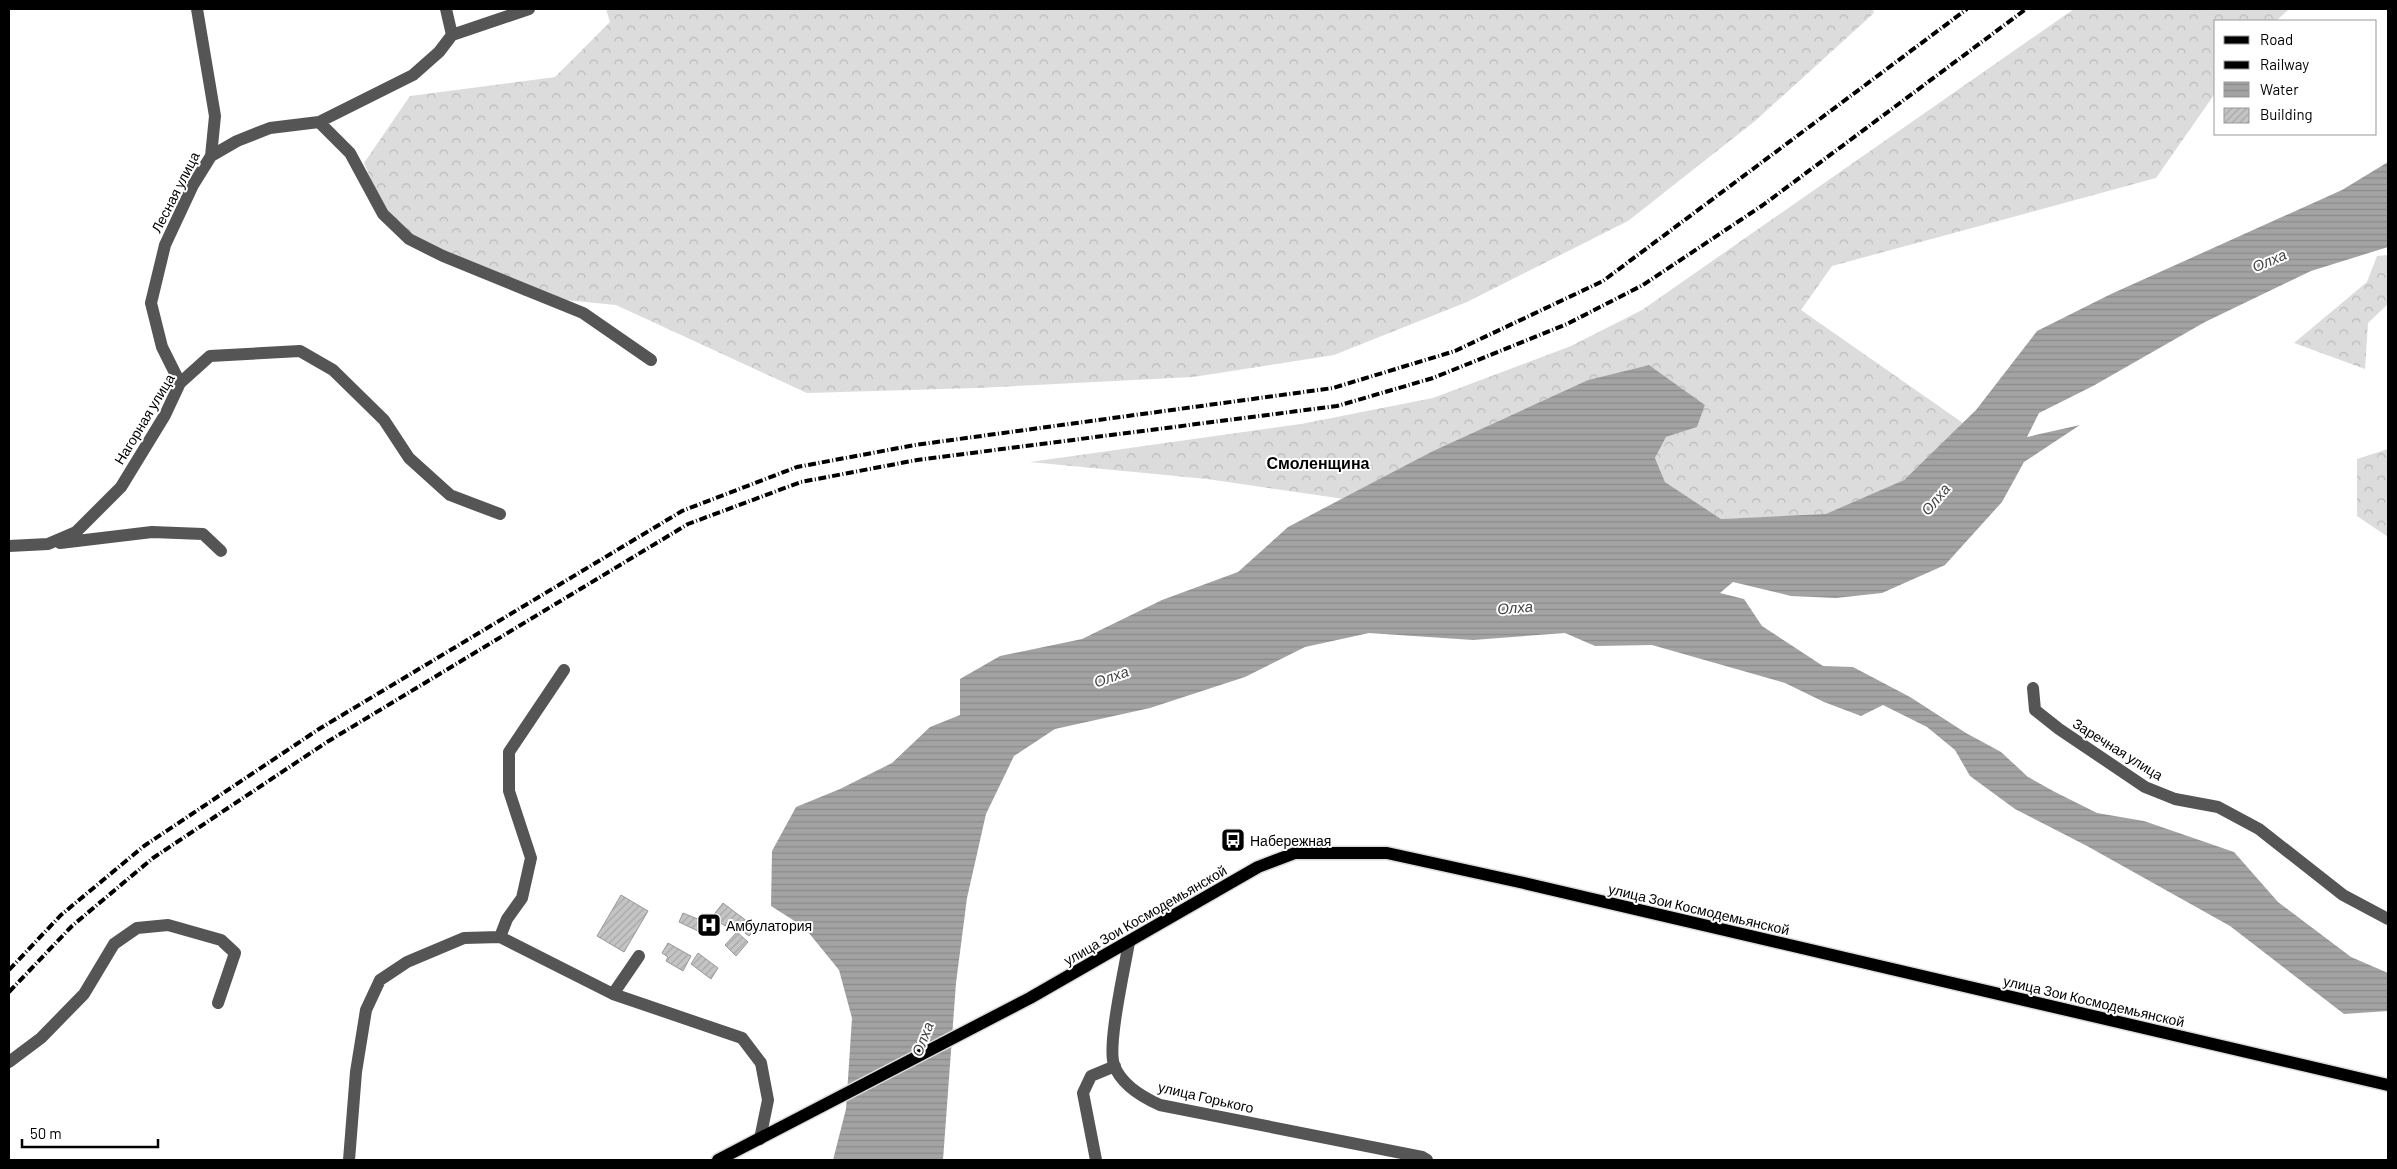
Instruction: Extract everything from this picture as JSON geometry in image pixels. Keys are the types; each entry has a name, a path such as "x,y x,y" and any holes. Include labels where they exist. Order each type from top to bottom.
{"main road":[{"name":"улица Зои Космодемьянской","path":"718,1160 1030,998 1258,867 1295,853 1386,853 1553,890 2388,1085"}],"street":[{"name":"Лесная улица","path":"180,383 162,347 151,304 165,245 194,185 211,156 215,116 197,9"},
{"path":"446,9 452,35"},
{"path":"211,156 237,141 270,128 319,122 413,75 439,52 452,35 529,9"},
{"path":"319,122 350,153 383,214 408,239 443,256 583,313 651,360"},
{"name":"Нагорная улица","path":"9,546 48,544 76,532 120,487 165,415 180,383 210,356 300,352 333,370 384,420 409,458 450,495 500,514"},
{"path":"48,544 152,532 203,534 220,551"},
{"path":"500,937 507,919 522,898 530,858 508,791 509,752 564,670"},
{"name":"Заречная улица","path":"2033,688 2035,710 2058,729 2145,787 2175,800 2218,807 2259,829 2343,895 2388,919"},
{"path":"9,1062 41,1038 84,994 114,944 137,928 168,925 221,940 235,954 218,1003"},
{"path":"349,1160 356,1072 366,1010 380,980 408,962 464,938 500,937 613,994 742,1038 761,1062 765,1081 768,1100 760,1139"},
{"path":"1096,1160 1082,1093 1091,1076 1115,1066 1112,1048 1129,942"},
{"path":"613,994 639,956"},
{"name":"улица Горького","path":"1115,1066 1136,1094 1160,1105 1422,1157 1426,1160"}],"green space":[{"path":"606,9 1874,9 1873,14 1755,121 1628,221 1467,302 1334,355 1193,377 977,388 807,393 616,305 524,296 390,224 364,163 410,96 555,77 610,22"},
{"path":"2074,9 2289,9 2277,20 2214,20 2214,95 2156,178 1832,266 1801,310 1963,423 1904,480 1826,515 1721,519 1665,482 1655,458 1666,437 1697,427 1705,405 1649,365 1588,380 1433,451 1344,499 1207,479 1030,462 1301,424 1433,398 1571,346 1642,310"},
{"path":"2388,255 2388,304 2368,323 2365,369 2294,343 2367,282 2377,256"},
{"path":"2388,449 2388,537 2357,516 2357,459"}],"water":[{"name":"Олха","path":"2388,162 2388,247 2311,271 2205,322 2093,386 2039,413 2027,437 2080,425 2024,462 2002,502 1945,565 1882,593 1836,598 1791,596 1733,582 1720,593 1744,599 1762,626 1823,666 1853,667 1910,697 1966,733 2001,752 2028,777 2055,792 2097,813 2144,821 2234,852 2278,902 2351,957 2388,973 2388,1011 2344,1014 2230,926 2087,846 2015,809 1970,776 1955,750 1927,727 1883,705 1861,716 1824,702 1785,683 1652,645 1595,646 1565,633 1473,640 1369,633 1305,647 1245,677 1150,708 1055,729 1014,756 986,814 967,898 956,983 943,1160 833,1160 846,1109 852,1018 839,970 804,927 771,906 772,851 796,807 840,789 892,763 930,727 960,715 960,679 1000,656 1082,639 1162,600 1238,572 1288,527 1433,451 1588,380 1649,365 1705,405 1697,427 1666,437 1655,458 1665,482 1721,519 1826,514 1904,480 1976,410 2037,331 2111,294 2342,190"}],"building":[{"path":"621,895 648,911 624,952 597,936"},
{"path":"723,903 756,928 749,936 729,921 725,926 712,917"},
{"path":"683,913 705,922 700,932 679,922"},
{"path":"737,932 748,942 736,956 725,945"},
{"path":"668,943 691,956 683,971 666,961 668,957 662,953"},
{"path":"698,953 718,968 711,979 691,964"}],"railway":[{"path":"9,970 61,915 144,846 319,729 682,511 797,467 915,445 1333,388 1455,351 1603,281 1967,9"},
{"path":"9,992 72,926 153,858 327,742 688,524 801,482 917,460 1337,406 1433,378 1567,324 1643,285 1763,205 2026,9"}],"place":[{"name":"Набережная","path":"1233,840"},
{"name":"Амбулатория","path":"709,925"}],"district":[{"name":"Смоленщина","path":"1318,462"}]}
